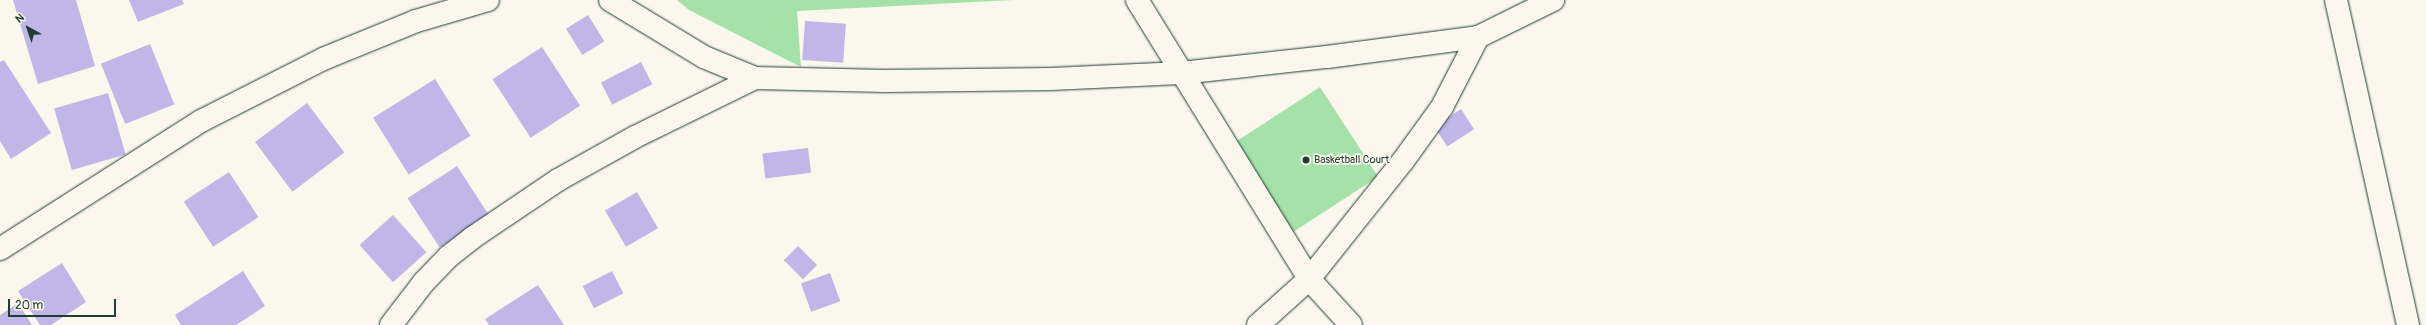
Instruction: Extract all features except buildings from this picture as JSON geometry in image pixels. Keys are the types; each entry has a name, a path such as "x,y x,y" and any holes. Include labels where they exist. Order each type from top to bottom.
{"street":[{"path":"0,249 223,110 330,56 416,21 488,0"},
{"path":"610,0 704,57 755,78 885,81 1043,80 1180,73 1478,37 1553,0"},
{"path":"1137,0 1180,73 1309,279 1351,325"},
{"path":"2336,0 2408,325"},
{"path":"1258,325 1309,279 1403,161 1442,107 1478,37"},
{"path":"392,325 424,282 448,257 485,229 584,166 635,137 755,78"}],"green space":[{"path":"677,0 1014,0 797,11 801,67 689,10"},
{"name":"Basketball Court","path":"1320,87 1378,177 1293,232 1234,143"}],"place":[{"name":"Basketball Court","path":"1306,160"}]}
